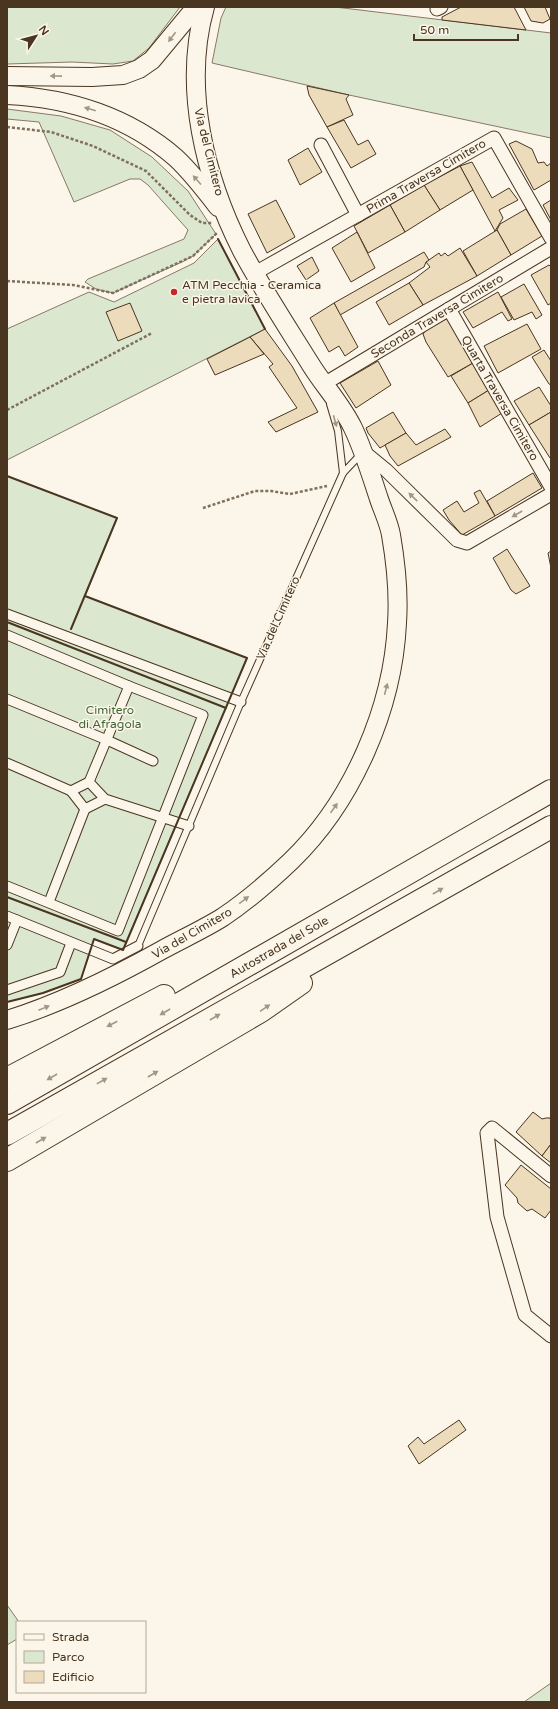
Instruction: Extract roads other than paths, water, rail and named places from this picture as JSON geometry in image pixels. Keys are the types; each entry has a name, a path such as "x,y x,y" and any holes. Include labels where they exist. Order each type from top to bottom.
{"highway":[{"name":"Autostrada del Sole","path":"7,1103 551,791"},
{"path":"7,1079 517,810"},
{"path":"7,1134 551,827"},
{"path":"7,1160 261,1011 416,903"}],"main road":[{"path":"7,76 92,77 123,75 139,69 152,60 196,7"},
{"name":"Via del Cimitero","path":"7,1020 39,1010 81,992 127,970 223,917 262,887 294,859 321,827 344,794 364,757 380,714 392,665 397,623 396,572 390,531 363,452 351,424 324,384 242,250 229,222 212,172 196,104 195,56 197,40 205,7"},
{"path":"7,95 63,102 95,110 122,122 158,143 176,159 198,181 229,222"}],"street":[{"name":"Prima Traversa Cimitero","path":"255,273 494,138 551,238"},
{"name":"Prima Traversa Cimitero","path":"321,145 358,215"},
{"name":"Seconda Traversa Cimitero","path":"324,384 551,248"},
{"name":"Quarta Traversa Cimitero","path":"449,309 551,487"},
{"path":"363,452 386,470 458,540 467,543 551,494"},
{"path":"7,614 241,702"},
{"path":"7,635 203,715 118,931 7,886"},
{"path":"71,791 89,782 129,686"},
{"path":"7,699 107,740 153,761"},
{"path":"7,763 71,791 85,809"},
{"path":"89,782 105,799 189,826"},
{"path":"48,902 85,809 105,799"},
{"path":"7,916 113,959 138,946"},
{"path":"7,945 17,920"},
{"path":"7,990 60,972 71,943"},
{"path":"551,1176 492,1128 487,1133 497,1217 525,1315 551,1336"}],"lane":[{"path":"324,384 338,431 342,473"},
{"name":"Via del Cimitero","path":"138,946 241,702 342,473 363,452"}],"place":[{"name":"ATM Pecchia - Ceramica e pietra lavica","path":"174,292"}],"park label":[{"name":"Cimitero di Afragola","path":"110,717"}]}
